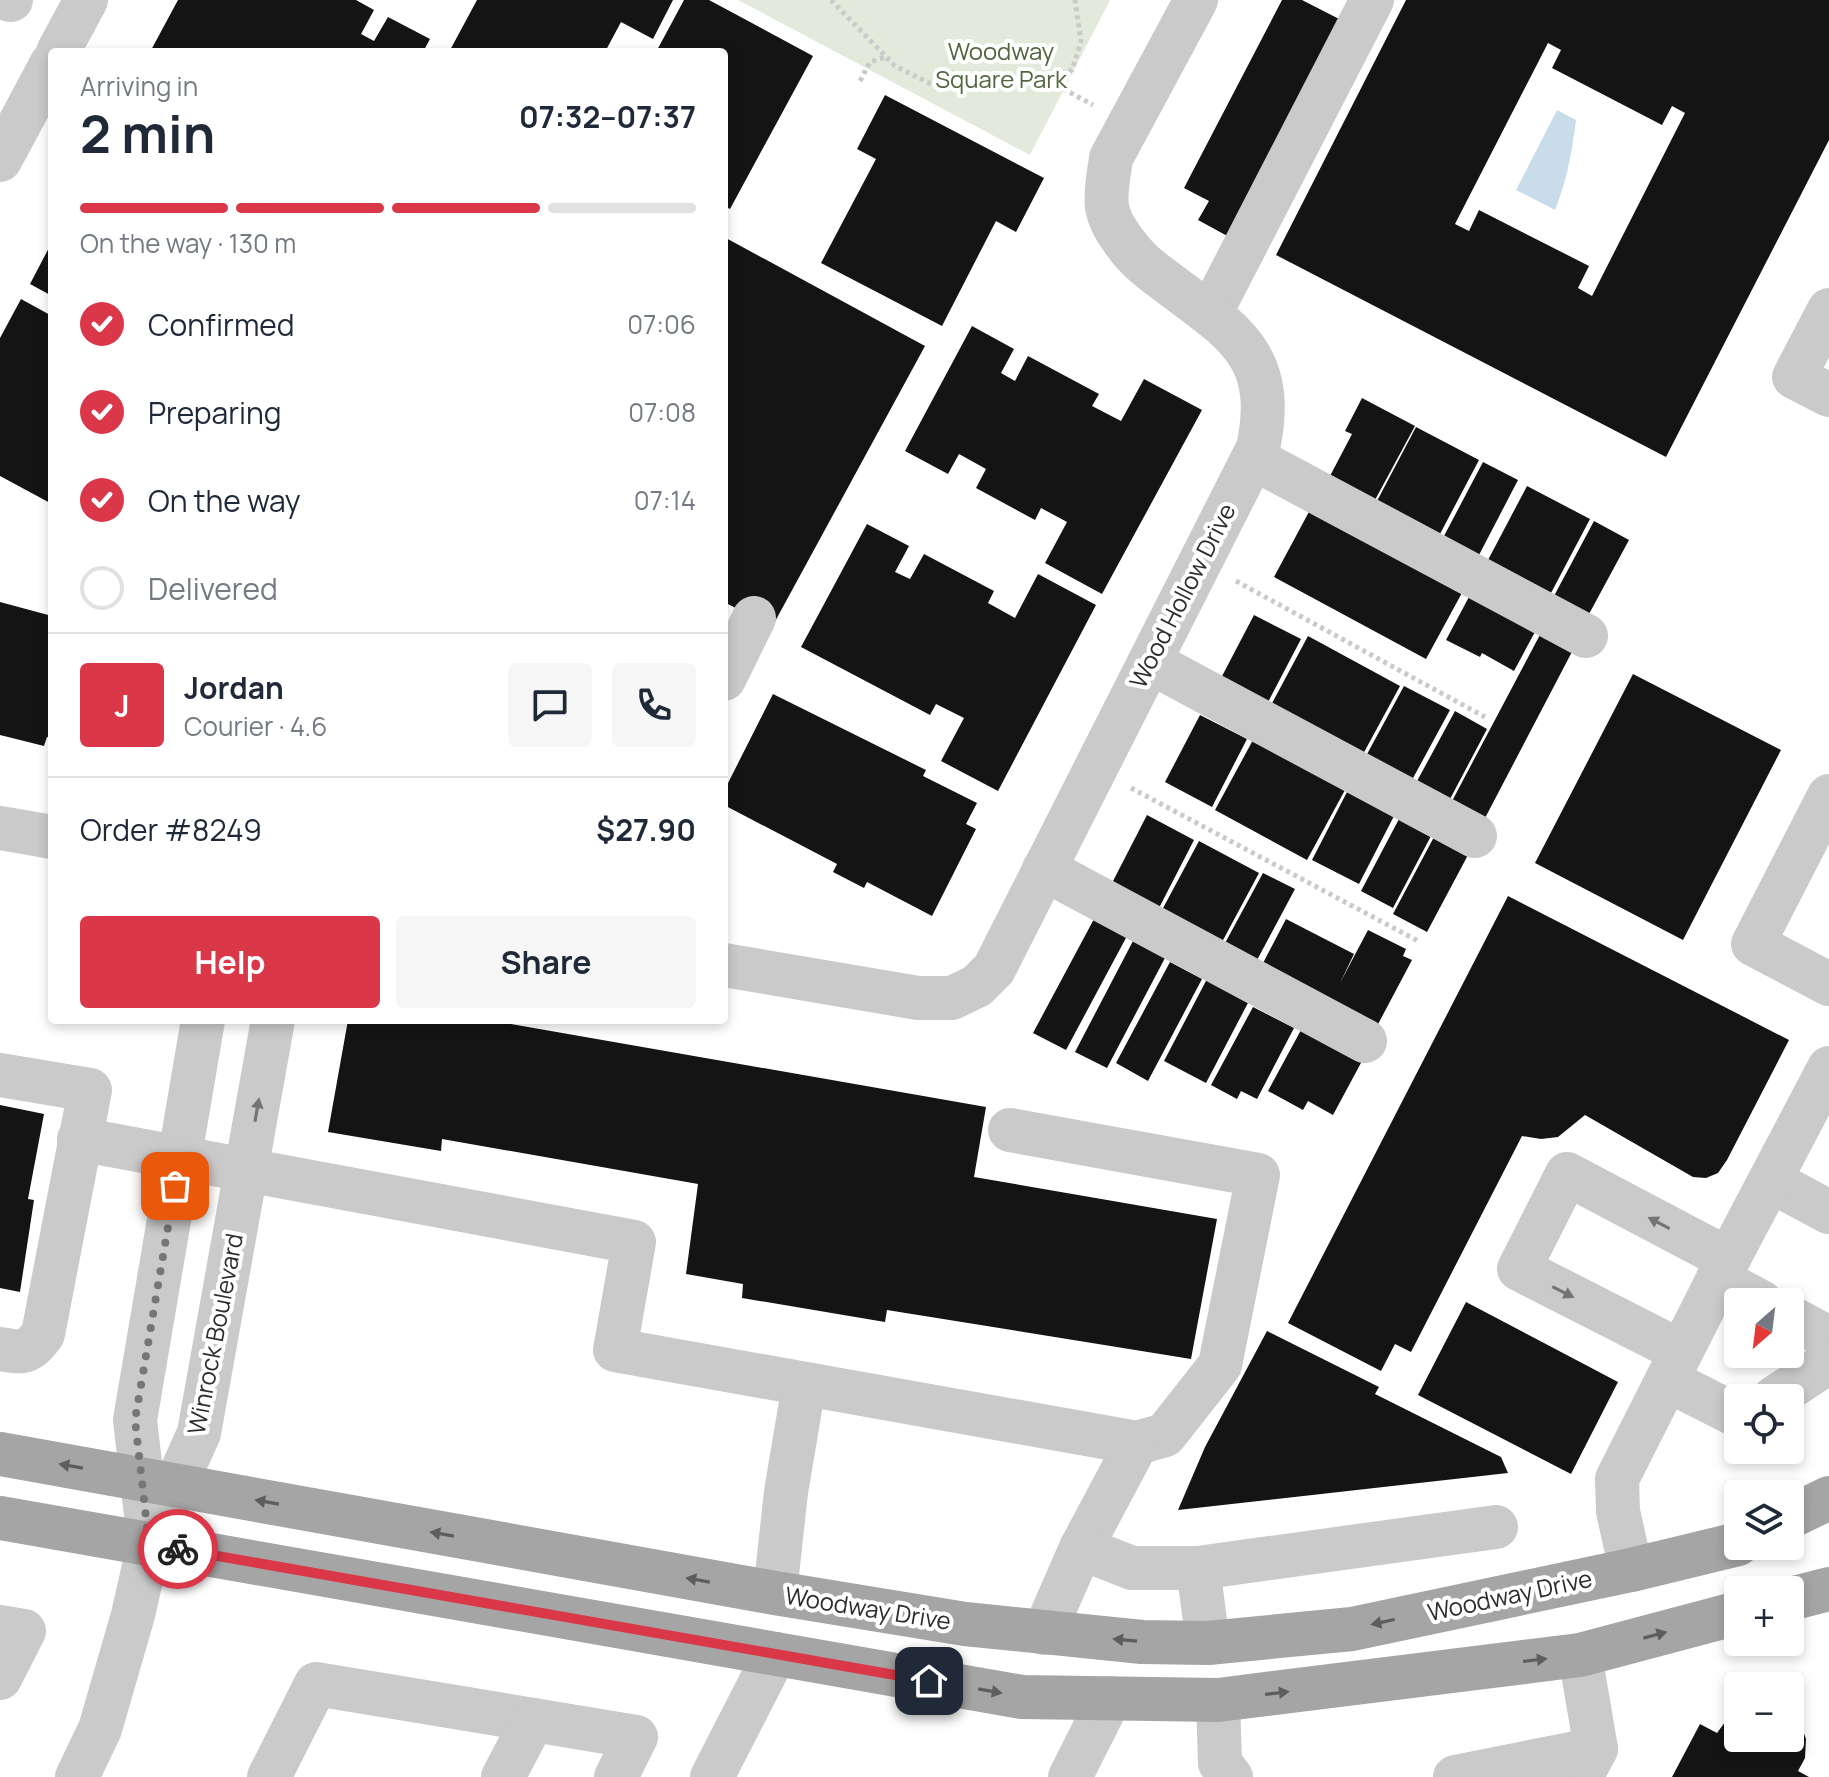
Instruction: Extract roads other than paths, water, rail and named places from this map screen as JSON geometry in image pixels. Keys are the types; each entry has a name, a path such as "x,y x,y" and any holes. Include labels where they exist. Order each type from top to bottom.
{"main road":[{"name":"Woodway Drive","path":"0,1454 152,1503 775,1654 1022,1697 1218,1700 1580,1655 1724,1617"},
{"path":"0,1491 101,1509 152,1503"},
{"path":"1804,1510 1829,1498"},
{"name":"Woodway Drive","path":"0,1518 152,1503 775,1593 965,1624 1142,1642 1208,1643 1352,1629 1631,1570 1724,1547"},
{"path":"1804,1532 1829,1528"},
{"path":"1804,1595 1829,1589"},
{"path":"775,1593 775,1654"},
{"path":"1208,1643 1218,1700"}],"street":[{"path":"60,48 86,0"},
{"name":"Wood Hollow Drive","path":"728,966 918,998 952,998 977,986 994,969 1258,448 1265,417 1255,362 1232,330 1135,258 1117,232 1107,209 1111,158 1196,0"},
{"path":"1210,314 1372,0"},
{"path":"0,160 48,70"},
{"path":"1829,310 1794,377 1829,395"},
{"path":"1253,458 1586,636"},
{"path":"728,671 754,618"},
{"path":"1150,662 1475,836"},
{"path":"1829,796 1753,944 1829,984"},
{"path":"0,828 48,836"},
{"path":"1044,869 1365,1041"},
{"path":"77,1777 100,1729 133,1615 152,1503 135,1420 202,1024"},
{"name":"Winrock Boulevard","path":"152,1503 199,1433 272,1024"},
{"path":"1631,1570 1618,1511 1617,1479 1829,1068"},
{"path":"0,1075 90,1090 43,1334 33,1347 22,1353 0,1349"},
{"path":"79,1139 634,1242 615,1350 1137,1443 1165,1435 1220,1365 1258,1175 1010,1130"},
{"path":"1724,1405 1674,1365 1519,1269 1567,1174 1723,1269 1745,1288"},
{"path":"1771,1181 1829,1212"},
{"path":"1804,1325 1829,1338"},
{"path":"1795,1384 1829,1362"},
{"path":"775,1593 786,1492 804,1385"},
{"path":"1044,1633 1081,1548 1137,1443"},
{"path":"1081,1548 1132,1568 1198,1568 1496,1527"},
{"path":"1198,1568 1208,1643"},
{"path":"0,1627 24,1631 0,1678"},
{"path":"712,1777 775,1654"},
{"path":"1460,1777 1589,1763 1580,1655"},
{"path":"269,1777 316,1684 636,1737 616,1777"},
{"path":"1070,1777 1110,1698"},
{"path":"1218,1700 1220,1763 1231,1777"},
{"path":"503,1777 533,1720"}],"water":[{"path":"1557,110 1576,120 1563,188 1555,210 1516,190"}],"park label":[{"name":"Woodway Square Park","path":"1001,66"}]}
